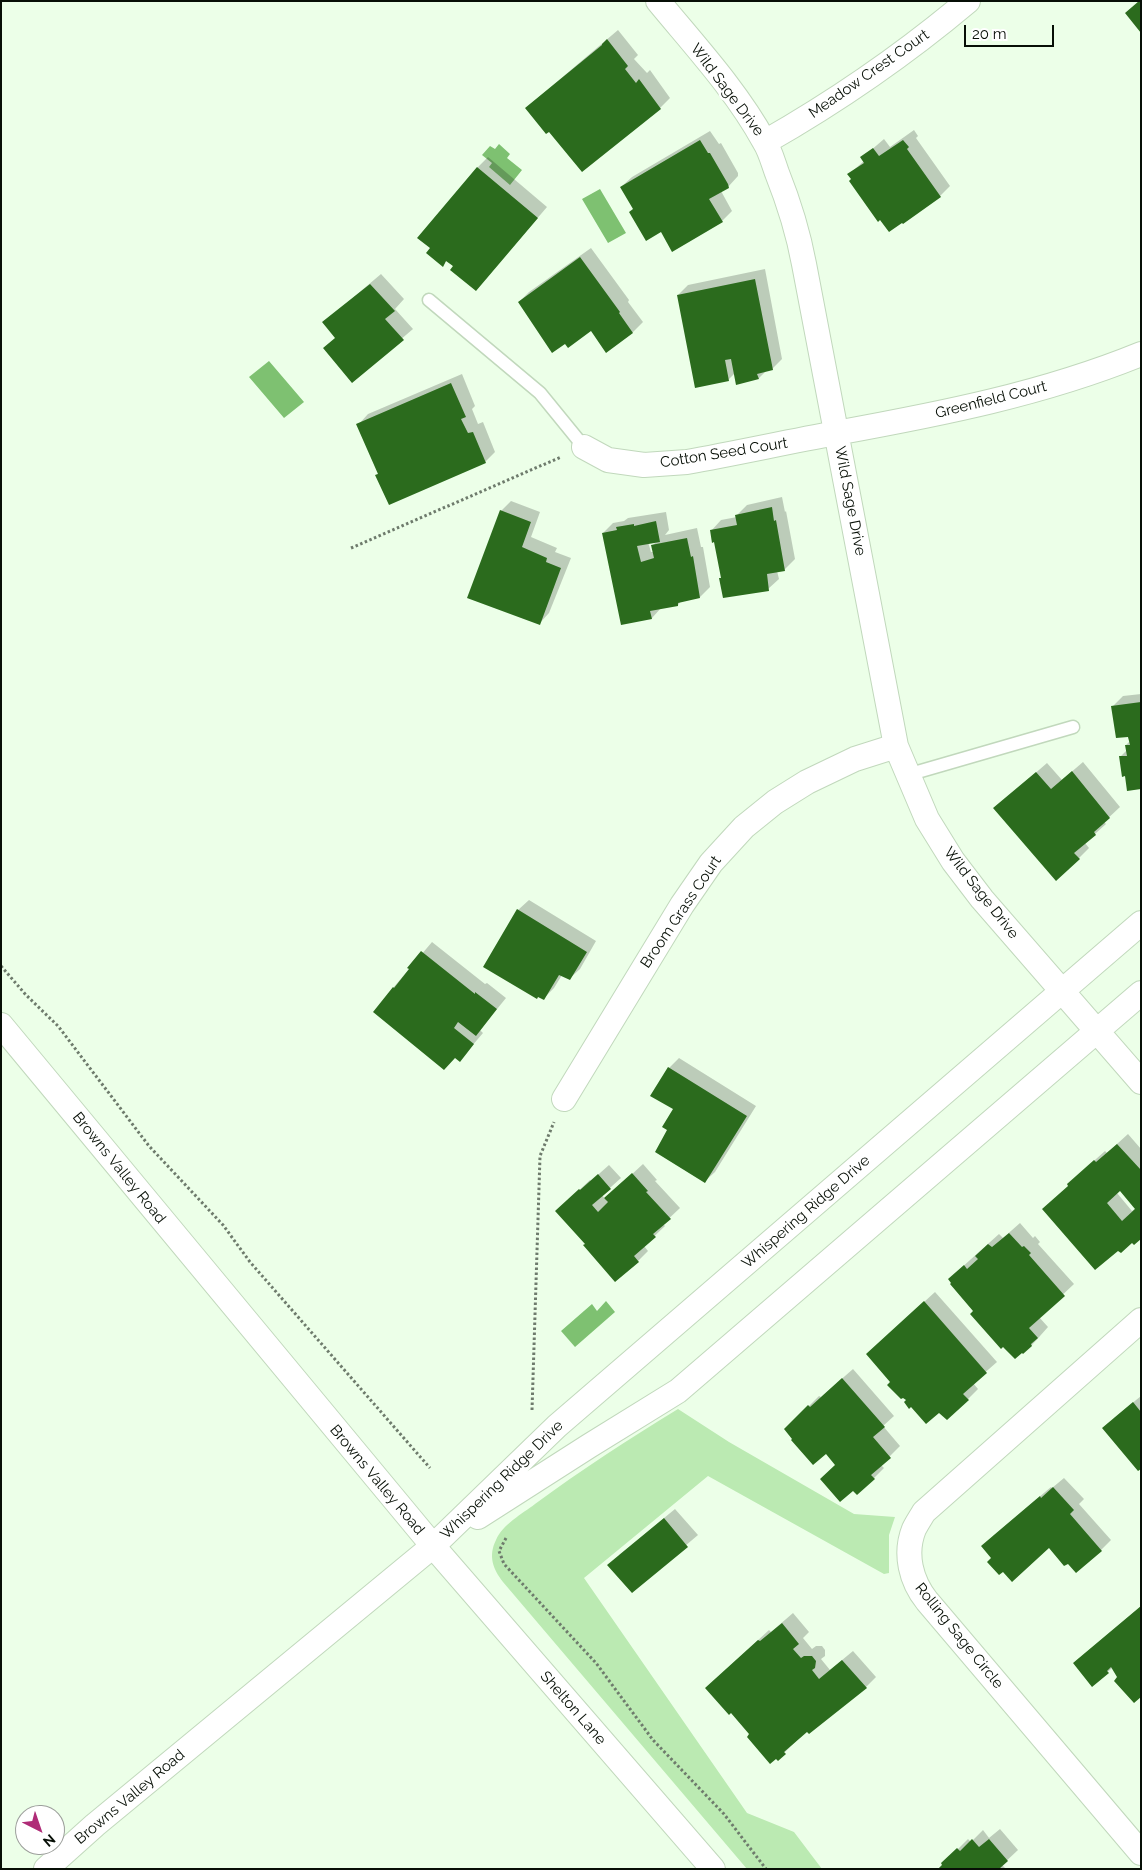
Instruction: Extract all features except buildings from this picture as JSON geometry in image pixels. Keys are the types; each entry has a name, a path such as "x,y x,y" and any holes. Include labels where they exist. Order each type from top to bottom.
{"street":[{"name":"Wild Sage Drive","path":"658,1 724,81 750,116 766,142 797,230 896,746 907,775 927,819 953,861 982,899 1141,1082"},
{"name":"Meadow Crest Court","path":"766,142 850,90 946,20 968,1"},
{"name":"Greenfield Court","path":"837,433 961,409 1014,396 1141,354"},
{"name":"Cotton Seed Court","path":"584,447 608,460 644,466 687,462 837,433"},
{"name":"Broom Grass Court","path":"564,1099 682,905 711,863 744,827 775,802 807,782 855,759 896,746"},
{"name":"Whispering Ridge Drive","path":"433,1546 558,1426 1141,923"},
{"name":"Whispering Ridge Drive","path":"433,1546 678,1391 1141,993"},
{"name":"Browns Valley Road","path":"1,1025 433,1546 95,1825 46,1869"},
{"name":"Rolling Sage Circle","path":"1141,1320 924,1512 914,1529 910,1562 912,1578 918,1590 1141,1853"},
{"name":"Shelton Lane","path":"433,1546 713,1869"}],"lane":[{"path":"429,300 540,393 584,447"},
{"path":"907,775 1073,727"}],"path":[{"path":"351,548 584,447"},
{"path":"1,966 26,995 58,1026 150,1146 218,1219 250,1262 430,1468"},
{"path":"532,1417 540,1156 564,1099"},
{"path":"506,1538 499,1551 504,1564 596,1663 653,1740 724,1814 766,1869"}],"shaded area":[{"path":"499,144 510,154 507,158 522,170 510,185 489,167 492,163 482,155 490,146 495,149"},
{"path":"600,189 626,233 608,243 582,199"},
{"path":"269,361 304,402 284,418 249,377"},
{"path":"606,1301 615,1312 575,1347 561,1331 592,1304 597,1311"},
{"path":"678,1409 729,1442 854,1514 895,1517 889,1535 889,1573 884,1574 708,1476 584,1578 747,1813 794,1832 822,1869 747,1869 503,1582 494,1567 492,1551 499,1534 508,1524 552,1491 623,1443"}]}
